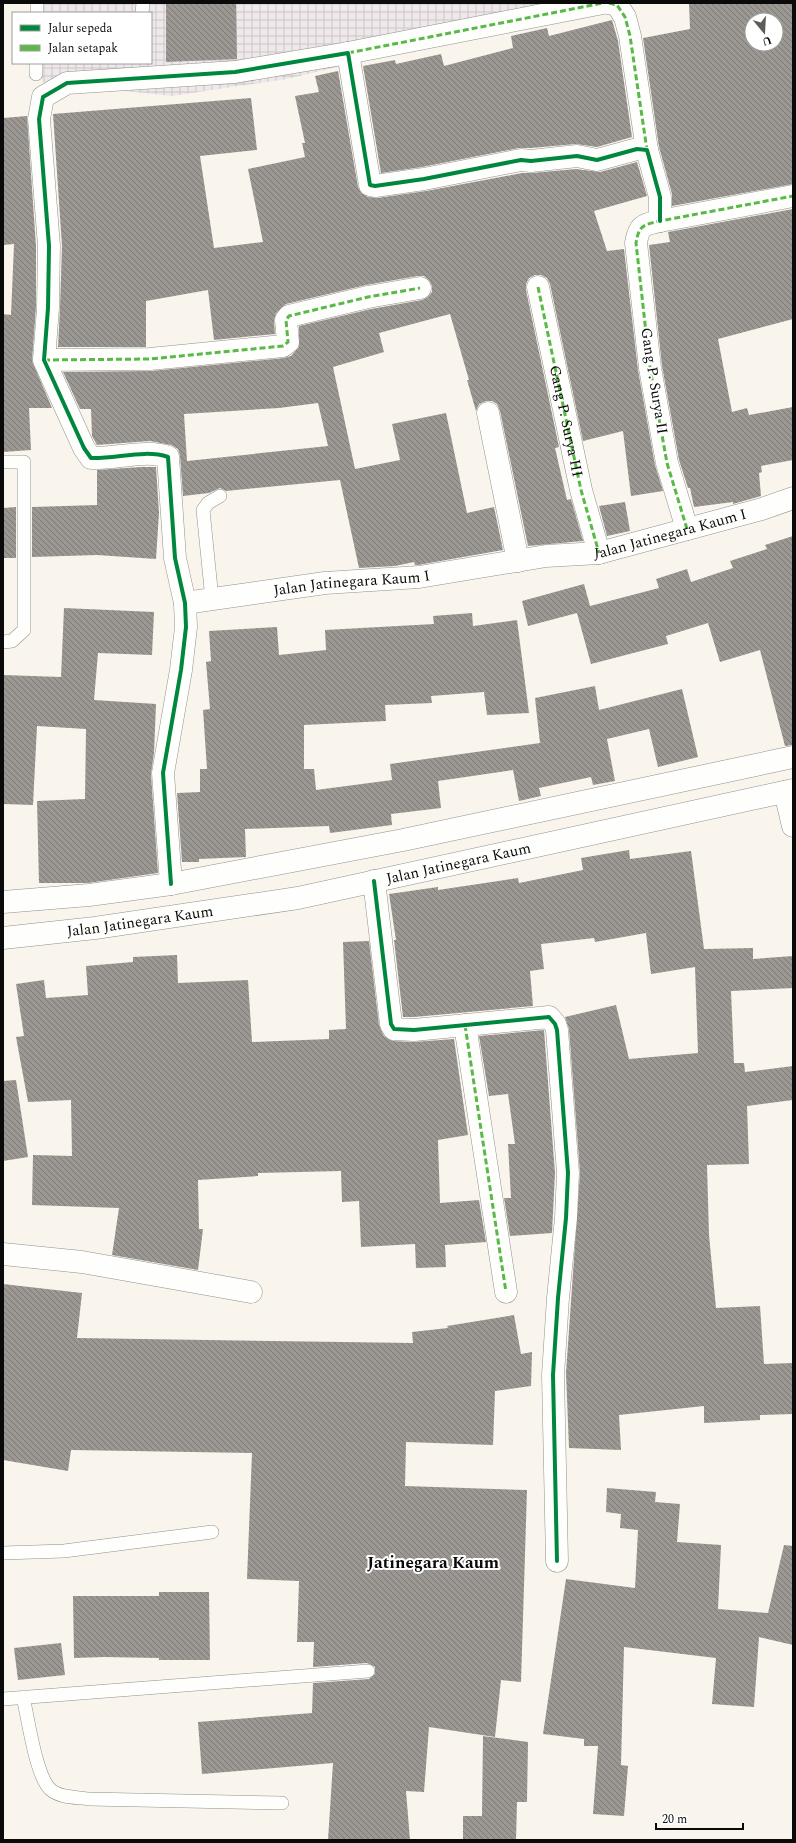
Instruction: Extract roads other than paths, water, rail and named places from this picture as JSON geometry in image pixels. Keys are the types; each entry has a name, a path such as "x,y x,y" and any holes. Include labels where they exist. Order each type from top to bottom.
{"street":[{"path":"171,884 163,773 181,670 186,627 185,603 175,558 168,457 159,454 104,459 92,458 84,448 44,360 48,308 49,246 39,119 43,97 67,83 235,72 348,54 603,3"},
{"path":"609,3 617,5 625,17 630,36 647,150 660,197 660,221 793,196"},
{"path":"348,54 369,182 372,185 424,179 521,160 531,161 577,156 597,160 637,149 647,150"},
{"name":"Gang P. Surya II","path":"660,221 644,225 638,230 636,243 650,368 667,463 687,529"},
{"name":"Gang P. Surya III","path":"538,287 580,483 599,553"},
{"path":"44,360 150,359 283,346 288,342 286,320 289,316 368,297 420,288"},
{"path":"488,413 518,561"},
{"name":"Jalan Jatinegara Kaum I","path":"185,603 325,583 418,577 546,556 599,553 762,509 793,498"},
{"path":"3,902 89,895 171,884 403,840 793,757"},
{"path":"789,791 793,826"},
{"name":"Jalan Jatinegara Kaum","path":"3,938 95,928 298,898 789,791"},
{"path":"374,881 392,1024 394,1029 400,1030 465,1025 549,1017 555,1024 557,1030 568,1173 566,1218 558,1298 553,1375 557,1561"},
{"path":"89,895 95,928"},
{"path":"465,1025 506,1292"},
{"path":"3,1254 82,1262 251,1292"}],"lane":[{"path":"3,462 24,462 24,630 12,641 3,642"},
{"path":"212,599 203,510 208,503 220,496"},
{"path":"3,1553 64,1551 212,1532"},
{"path":"3,1699 368,1671"},
{"path":"23,1697 40,1770 50,1789 61,1795 89,1799 282,1803"}],"district":[{"name":"Jatinegara Kaum","path":"433,1563"}]}
